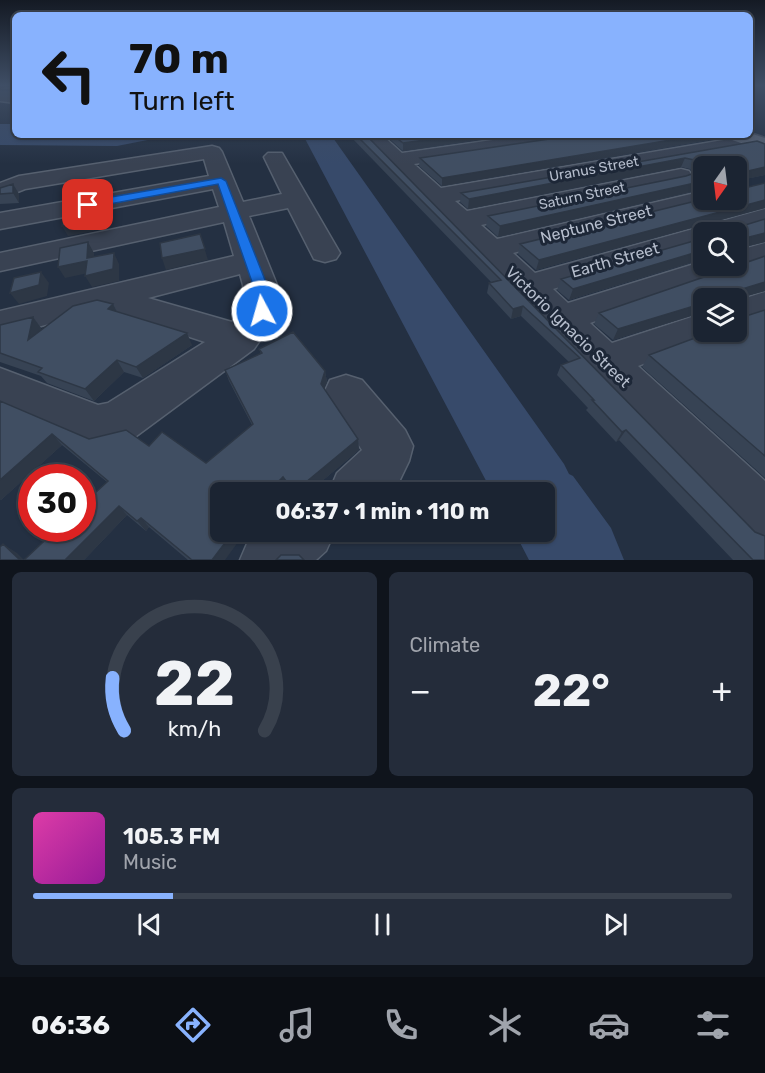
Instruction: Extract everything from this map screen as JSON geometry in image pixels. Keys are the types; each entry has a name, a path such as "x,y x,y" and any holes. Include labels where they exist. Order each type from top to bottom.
{"street":[{"path":"412,168 554,138"},
{"path":"462,171 664,138"},
{"path":"741,156 755,145"},
{"name":"Uranus Street","path":"412,168 755,145"},
{"path":"0,192 20,183 212,152 260,285 262,311 240,339 118,422 108,426 98,426 0,386"},
{"path":"275,157 325,254"},
{"name":"Saturn Street","path":"412,168 693,171"},
{"name":"Victorio Ignacio Street","path":"412,168 489,250 764,516"},
{"path":"0,221 221,181"},
{"path":"0,262 234,214 298,198"},
{"name":"Neptune Street","path":"489,250 693,201"},
{"path":"747,222 765,217"},
{"name":"Earth Street","path":"526,286 693,238"},
{"path":"747,258 765,252"},
{"path":"0,324 251,261"},
{"path":"561,320 607,302 693,275"},
{"path":"105,297 240,339"},
{"path":"747,310 765,304"},
{"path":"604,362 693,330"},
{"path":"346,393 388,446 385,463 368,482"},
{"path":"270,560 292,542"}],"water":[{"path":"0,124 12,124 12,138 158,138 117,146 0,145"}],"building":[{"path":"359,138 369,138 755,532 765,536 765,560 753,560 626,430 622,432 561,365 580,358 523,306 513,309 489,283 501,280"},
{"path":"397,138 440,138 403,143"},
{"path":"556,138 683,138 442,178 420,158"},
{"path":"757,141 765,144 765,167 747,171 747,156 693,156 693,160 685,158 469,199 461,193"},
{"path":"693,174 693,183 500,226 488,216"},
{"path":"765,183 765,200 747,205 747,187"},
{"path":"13,184 13,193 0,194 0,188"},
{"path":"693,202 693,210 727,210 539,260 520,244"},
{"path":"88,211 88,221 62,226 63,216"},
{"path":"765,219 765,233 747,238 747,224"},
{"path":"200,234 205,249 162,258 160,243"},
{"path":"693,241 693,253 573,289 561,279"},
{"path":"88,242 87,258 114,253 113,269 85,276 87,261 58,267 60,248"},
{"path":"765,256 765,282 745,288 693,288 693,306 618,329 599,313 707,276 747,276 747,262"},
{"path":"41,272 39,285 10,293 14,278"},
{"path":"97,300 113,304 108,309 187,333 136,367 117,360 85,389 38,372 42,368 0,353 0,325 33,317 28,340 73,306"},
{"path":"765,310 765,456 649,355 693,339 693,342 747,342 747,316"},
{"path":"293,332 325,371 321,384 358,439 306,482 287,482 283,477 278,482 210,482 210,542 226,542 212,560 192,560 141,518 137,521 119,506 96,529 96,492 108,481 96,471 96,464 88,464 52,434 0,480 0,401 89,439 126,430 149,446 162,432 206,463 253,424 225,370 262,353 259,349"},
{"path":"43,542 83,542 65,560 24,560"},
{"path":"3,544 20,560 0,560 0,547"},
{"path":"281,555 299,555 304,560 276,560"}],"waterway":[{"path":"319,138 530,482"},
{"path":"555,522 579,560"}],"route":[{"path":"88,205 221,181 260,285 262,311"}]}
